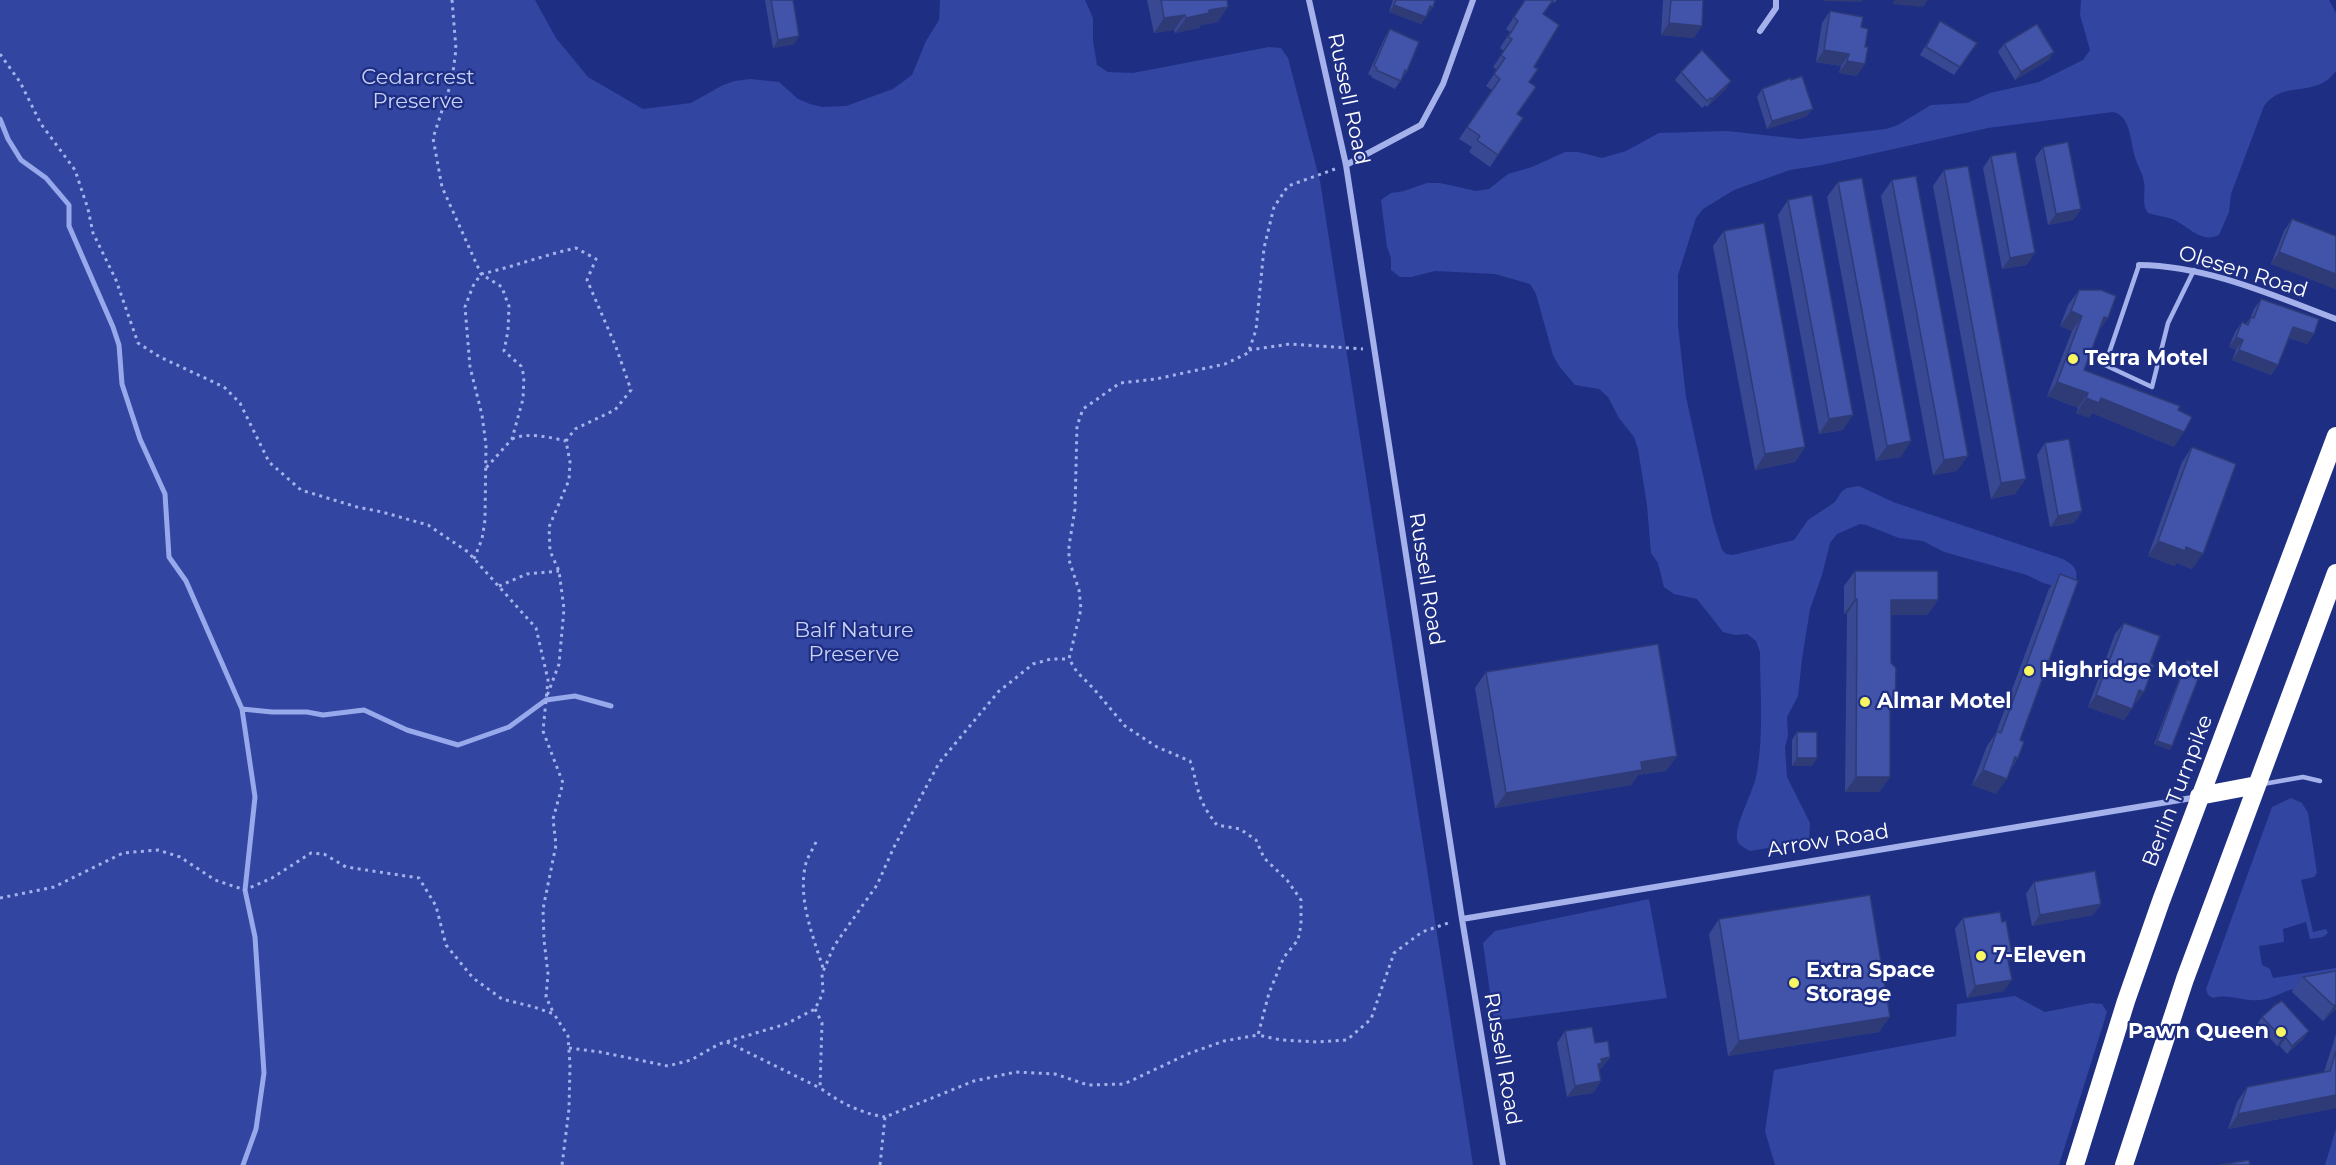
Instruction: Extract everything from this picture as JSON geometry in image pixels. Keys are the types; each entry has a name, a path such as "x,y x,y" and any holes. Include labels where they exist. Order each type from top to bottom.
{"highway":[{"name":"Berlin Turnpike","path":"2075,1165 2140,959 2199,796 2336,436"},
{"path":"2124,1165 2185,979 2336,573"},
{"path":"2199,796 2257,785"}],"street":[{"name":"Russell Road","path":"1309,0 1346,165 1462,919 1503,1165"},
{"path":"1346,165 1421,125 1443,84 1473,0"},
{"path":"1760,31 1776,8 1776,0"},
{"name":"Olesen Road","path":"2139,265 2168,265 2194,270 2257,289 2336,319"},
{"name":"Arrow Road","path":"1462,919 2199,796"}],"lane":[{"path":"2139,265 2105,365 2152,387 2168,323 2194,270"},
{"path":"2257,785 2303,777 2320,781"}],"path":[{"path":"452,0 456,50 452,80 433,138 442,187 481,274 502,287 509,306 504,351 517,360 524,376 522,399 512,439"},
{"path":"0,54 20,82 41,124 75,170 93,233 116,280 138,343 160,357 224,387 240,403 269,462 301,490 428,525 468,552 537,628 548,680 543,731 563,783 553,819 556,845 543,909 548,974 546,997 567,1036 569,1048 569,1109 562,1165"},
{"path":"1258,1035 1269,993 1284,957 1298,940 1301,925 1301,900 1287,880 1264,858 1256,840 1240,829 1217,825 1198,791 1190,761 1158,747 1125,726 1094,688 1077,672 1070,659 1081,609 1079,590 1069,560 1075,509 1077,426 1083,409 1120,383 1156,379 1225,364 1248,353 1256,330 1264,248 1274,207 1288,186 1346,165"},
{"path":"474,559 482,539 486,445 482,415 470,367 465,307 473,286 481,274 514,267 550,253 576,248 596,259 587,280 616,347 631,390 615,410 575,429 566,441 570,462 569,480 549,527 550,551 559,571 564,609 559,664 546,700"},
{"path":"1249,350 1290,344 1375,352"},
{"path":"486,468 512,439 519,436 566,441"},
{"path":"499,586 527,574 559,571"},
{"path":"569,1048 668,1066 692,1060 727,1041 786,1024 815,1010 823,993 824,970 834,946 877,885 939,763 999,692 1019,675 1033,664 1051,659 1070,659"},
{"path":"816,842 806,862 803,891 811,931 824,970"},
{"path":"0,898 54,887 123,853 158,850 180,857 215,880 245,890 272,878 311,853 324,854 346,867 419,878 436,906 446,945 473,978 502,999 534,1006 554,1014"},
{"path":"727,1041 820,1088 836,1100 863,1113 885,1117 974,1081 1016,1072 1055,1074 1088,1085 1124,1084 1224,1041 1258,1035 1281,1040 1318,1042 1347,1040 1371,1019 1394,953 1422,932 1462,919"},
{"path":"815,1010 822,1023 820,1088"},
{"path":"880,1165 885,1117"}],"green space":[{"name":"Balf Nature Preserve","path":"0,0 535,0 556,38 588,77 643,109 691,103 723,85 750,79 779,82 798,99 822,107 846,106 893,89 912,75 926,41 939,20 940,0 1085,0 1093,18 1093,41 1097,65 1108,72 1133,73 1269,47 1281,48 1288,58 1320,181 1473,1165 0,1165"},
{"path":"2081,0 2329,0 2336,13 2336,71 2328,80 2319,85 2281,93 2264,106 2231,194 2229,212 2219,235 2206,237 2194,233 2172,219 2148,213 2144,202 2143,179 2127,125 2124,119 2113,112 1988,128 1790,170 1734,190 1703,209 1696,218 1678,275 1678,326 1686,397 1713,521 1722,550 1726,554 1733,555 1794,540 1808,520 1835,502 1842,491 1859,486 1893,502 2063,559 2076,571 2076,583 2061,588 2027,575 1944,552 1923,541 1899,538 1866,525 1860,524 1837,534 1830,543 1810,609 1798,696 1787,717 1788,736 1785,747 1787,777 1810,823 1809,841 1750,851 1739,843 1737,832 1755,780 1759,758 1760,652 1756,641 1747,634 1735,635 1723,632 1697,599 1674,594 1664,587 1658,563 1651,553 1647,505 1634,437 1619,418 1608,397 1599,389 1575,385 1559,366 1553,355 1536,294 1530,284 1495,274 1435,271 1411,277 1400,277 1391,270 1381,200 1391,193 1427,183 1440,183 1476,191 1489,189 1508,174 1532,167 1565,152 1578,152 1602,158 1626,151 1659,133 1727,131 1800,139 1886,129 1898,125 1931,105 1967,103 1990,93 2039,82 2083,60 2090,50 2080,15"},
{"path":"2291,798 2302,803 2308,813 2317,873 2314,877 2301,880 2313,932 2326,929 2328,933 2323,937 2310,939 2306,922 2283,929 2284,942 2259,946 2262,965 2270,969 2273,978 2336,968 2336,984 2292,992 2293,989 2262,1000 2213,998 2208,995 2206,989 2272,807"},
{"path":"1649,899 1667,998 1494,1021 1483,943 1495,931"},
{"path":"2015,996 2045,1012 2091,1003 2102,1004 2107,1012 2059,1165 1775,1165 1765,1131 1774,1070 1956,1036 1957,1004"},
{"path":"2336,1129 2336,1165 2325,1165"}],"building":[{"path":"771,0 793,0 799,36 778,40"},
{"path":"1161,0 1227,0 1228,7 1209,10 1209,13 1186,18 1185,15 1164,18"},
{"path":"1396,0 1435,0 1426,17 1394,5"},
{"path":"1525,0 1553,0 1543,14 1559,25 1534,67 1538,69 1529,82 1536,87 1517,114 1523,118 1498,155 1477,140 1480,136 1467,127 1500,79 1494,74 1505,58 1501,55 1512,39 1508,37 1518,21 1514,17"},
{"path":"1671,0 1703,0 1702,26 1669,23"},
{"path":"1830,11 1863,17 1861,27 1868,29 1865,64 1847,61 1849,54 1824,50"},
{"path":"1940,21 1977,43 1960,67 1926,47"},
{"path":"2037,24 2054,52 2021,72 2004,44"},
{"path":"1390,29 1419,42 1401,81 1376,70 1374,66"},
{"path":"1702,50 1731,81 1707,101 1681,72"},
{"path":"1802,76 1813,109 1772,121 1762,89"},
{"path":"2068,142 2081,209 2056,214 2043,147"},
{"path":"2016,152 2035,253 2010,258 1991,156"},
{"path":"1968,166 2026,479 2001,483 1944,170"},
{"path":"1916,176 1968,456 1944,460 1892,180"},
{"path":"1862,178 1911,441 1887,446 1838,182"},
{"path":"1812,195 1853,415 1829,419 1788,200"},
{"path":"2292,219 2336,236 2336,274 2279,252"},
{"path":"1764,223 1805,447 1765,454 1724,231"},
{"path":"2079,290 2101,290 2116,296 2108,318 2104,317 2084,370 2180,406 2178,410 2192,417 2184,432 2101,398 2099,403 2086,398 2088,393 2057,382 2082,316 2071,311"},
{"path":"2261,299 2319,319 2314,334 2293,327 2278,365 2239,350 2243,340 2236,337 2242,322 2248,325 2251,317 2254,318"},
{"path":"2069,439 2082,511 2058,516 2045,443"},
{"path":"2192,447 2236,464 2203,554 2186,547 2185,551 2158,541"},
{"name":"Almar Motel","path":"1855,571 1938,571 1938,600 1891,600 1891,663 1896,668 1895,705 1890,710 1890,777 1856,777 1857,599 1855,599"},
{"name":"Highridge Motel","path":"2060,574 2078,581 2020,740 2024,742 2018,758 2015,757 2007,779 1983,770 1997,731 2001,733"},
{"path":"2124,623 2160,636 2150,663 2154,665 2144,692 2139,690 2132,709 2096,695"},
{"path":"1658,644 1677,756 1641,762 1642,770 1506,793 1486,672"},
{"path":"2187,660 2203,666 2172,746 2157,741"},
{"path":"1797,732 1817,732 1817,758 1797,758"},
{"path":"2095,871 2101,904 2040,915 2034,882"},
{"name":"Extra Space Storage","path":"1870,895 1890,1017 1739,1041 1719,919"},
{"name":"7-Eleven","path":"2000,912 2002,922 2006,921 2013,960 2008,960 2012,980 1975,986 1963,918"},
{"path":"2336,971 2336,1004 2334,1006 2303,977"},
{"path":"2282,1001 2309,1031 2292,1046 2262,1017"},
{"path":"1592,1027 1595,1043 1608,1041 1610,1057 1601,1059 1602,1063 1598,1064 1601,1081 1575,1086 1565,1031"},
{"path":"2336,1051 2336,1095 2238,1114 2247,1087 2330,1071"},
{"path":"2249,1160 2250,1165 2220,1165"}],"waterway":[{"path":"0,119 8,139 21,160 46,178 69,205 69,226 113,327 119,345 122,384 140,439 165,494 169,557 186,581 242,709 255,797 245,890 255,937 264,1073 256,1129 243,1165"},
{"path":"242,709 307,712 323,715 364,710 407,730 458,745 509,727 546,700 575,696 611,706"}],"place":[{"name":"Terra Motel","path":"2073,359"},
{"name":"Highridge Motel","path":"2029,671"},
{"name":"Almar Motel","path":"1865,702"},
{"name":"7-Eleven","path":"1981,956"},
{"name":"Extra Space Storage","path":"1794,983"},
{"name":"Pawn Queen","path":"2281,1032"}],"park label":[{"name":"Cedarcrest Preserve","path":"418,90"}]}
